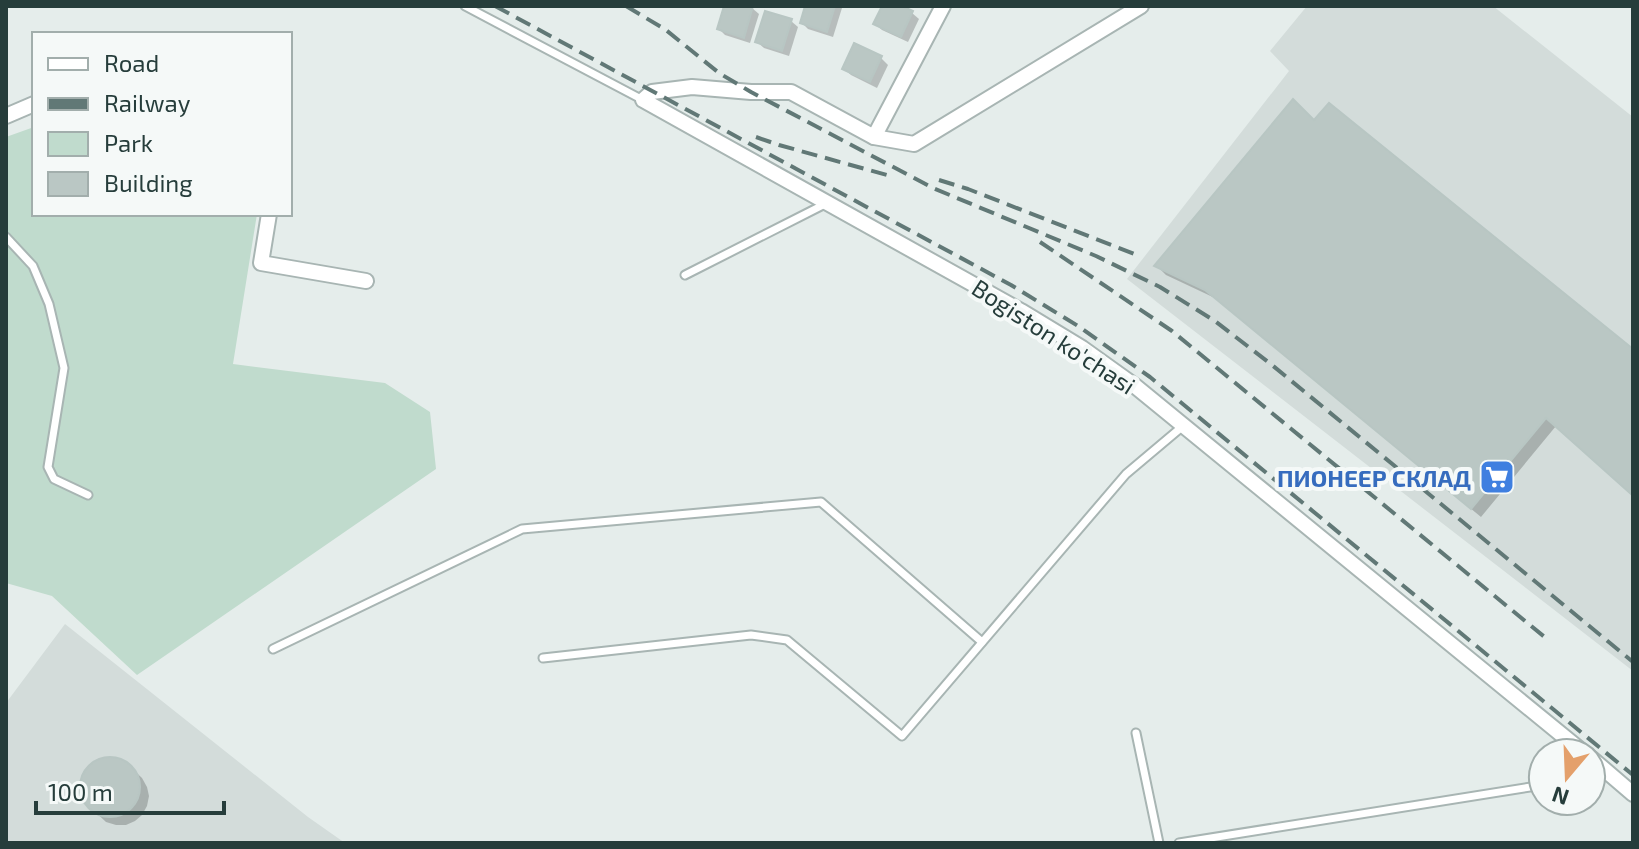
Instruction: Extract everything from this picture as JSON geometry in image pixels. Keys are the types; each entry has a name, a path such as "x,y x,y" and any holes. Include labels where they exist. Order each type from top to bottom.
{"street":[{"path":"874,137 943,6"},
{"path":"643,100 652,92 692,87 791,92 874,137 914,144 1141,6"},
{"name":"Bogiston ko'chasi","path":"643,100 1082,348 1135,386 1563,737"},
{"path":"6,116 32,105"},
{"path":"269,216 261,263 366,281"},
{"name":"Bogiston ko'chasi","path":"1607,773 1633,794"}],"lane":[{"name":"Bogiston ko'chasi","path":"465,6 643,100"},
{"path":"685,275 827,203"},
{"path":"6,237 33,266 49,304 64,368 48,467 54,479 88,495"},
{"path":"543,658 751,635 787,640 902,736 1126,474 1183,426"},
{"path":"273,649 522,529 821,502 982,642"},
{"path":"1136,733 1159,843"},
{"path":"1179,843 1527,788"}],"shaded area":[{"path":"1307,6 1493,6 1633,117 1633,671 1127,279 1289,71 1270,51"},
{"path":"65,624 345,843 6,842 6,703"}],"green space":[{"path":"32,128 32,216 257,216 233,364 385,383 430,412 436,469 137,675 52,596 6,583 6,137"}],"building":[{"path":"724,6 753,6 744,38 717,29"},
{"path":"805,6 835,6 827,32 800,23"},
{"path":"882,6 902,6 913,11 901,37 873,24"},
{"path":"765,11 792,19 782,51 755,42"},
{"path":"854,43 882,56 870,82 842,69"},
{"path":"1293,99 1314,120 1329,103 1633,349 1631,494 1546,418 1471,509 1205,290 1154,266"},
{"path":"110,757 122,759 131,766 138,775 138,799 131,808 122,815 110,817 98,815 89,808 82,799 80,787 82,775 89,766 98,759"}],"railway":[{"path":"495,6 1011,285 1078,326 1150,377 1633,775"},
{"path":"626,6 666,30 719,73 751,92 933,188 1096,256 1160,287 1215,321 1633,662"},
{"path":"756,137 894,177"},
{"path":"939,180 1137,255"},
{"path":"1040,242 1172,331 1547,639"}],"place":[{"name":"ПИОНЕЕР СКЛАД","path":"1497,477"}]}
